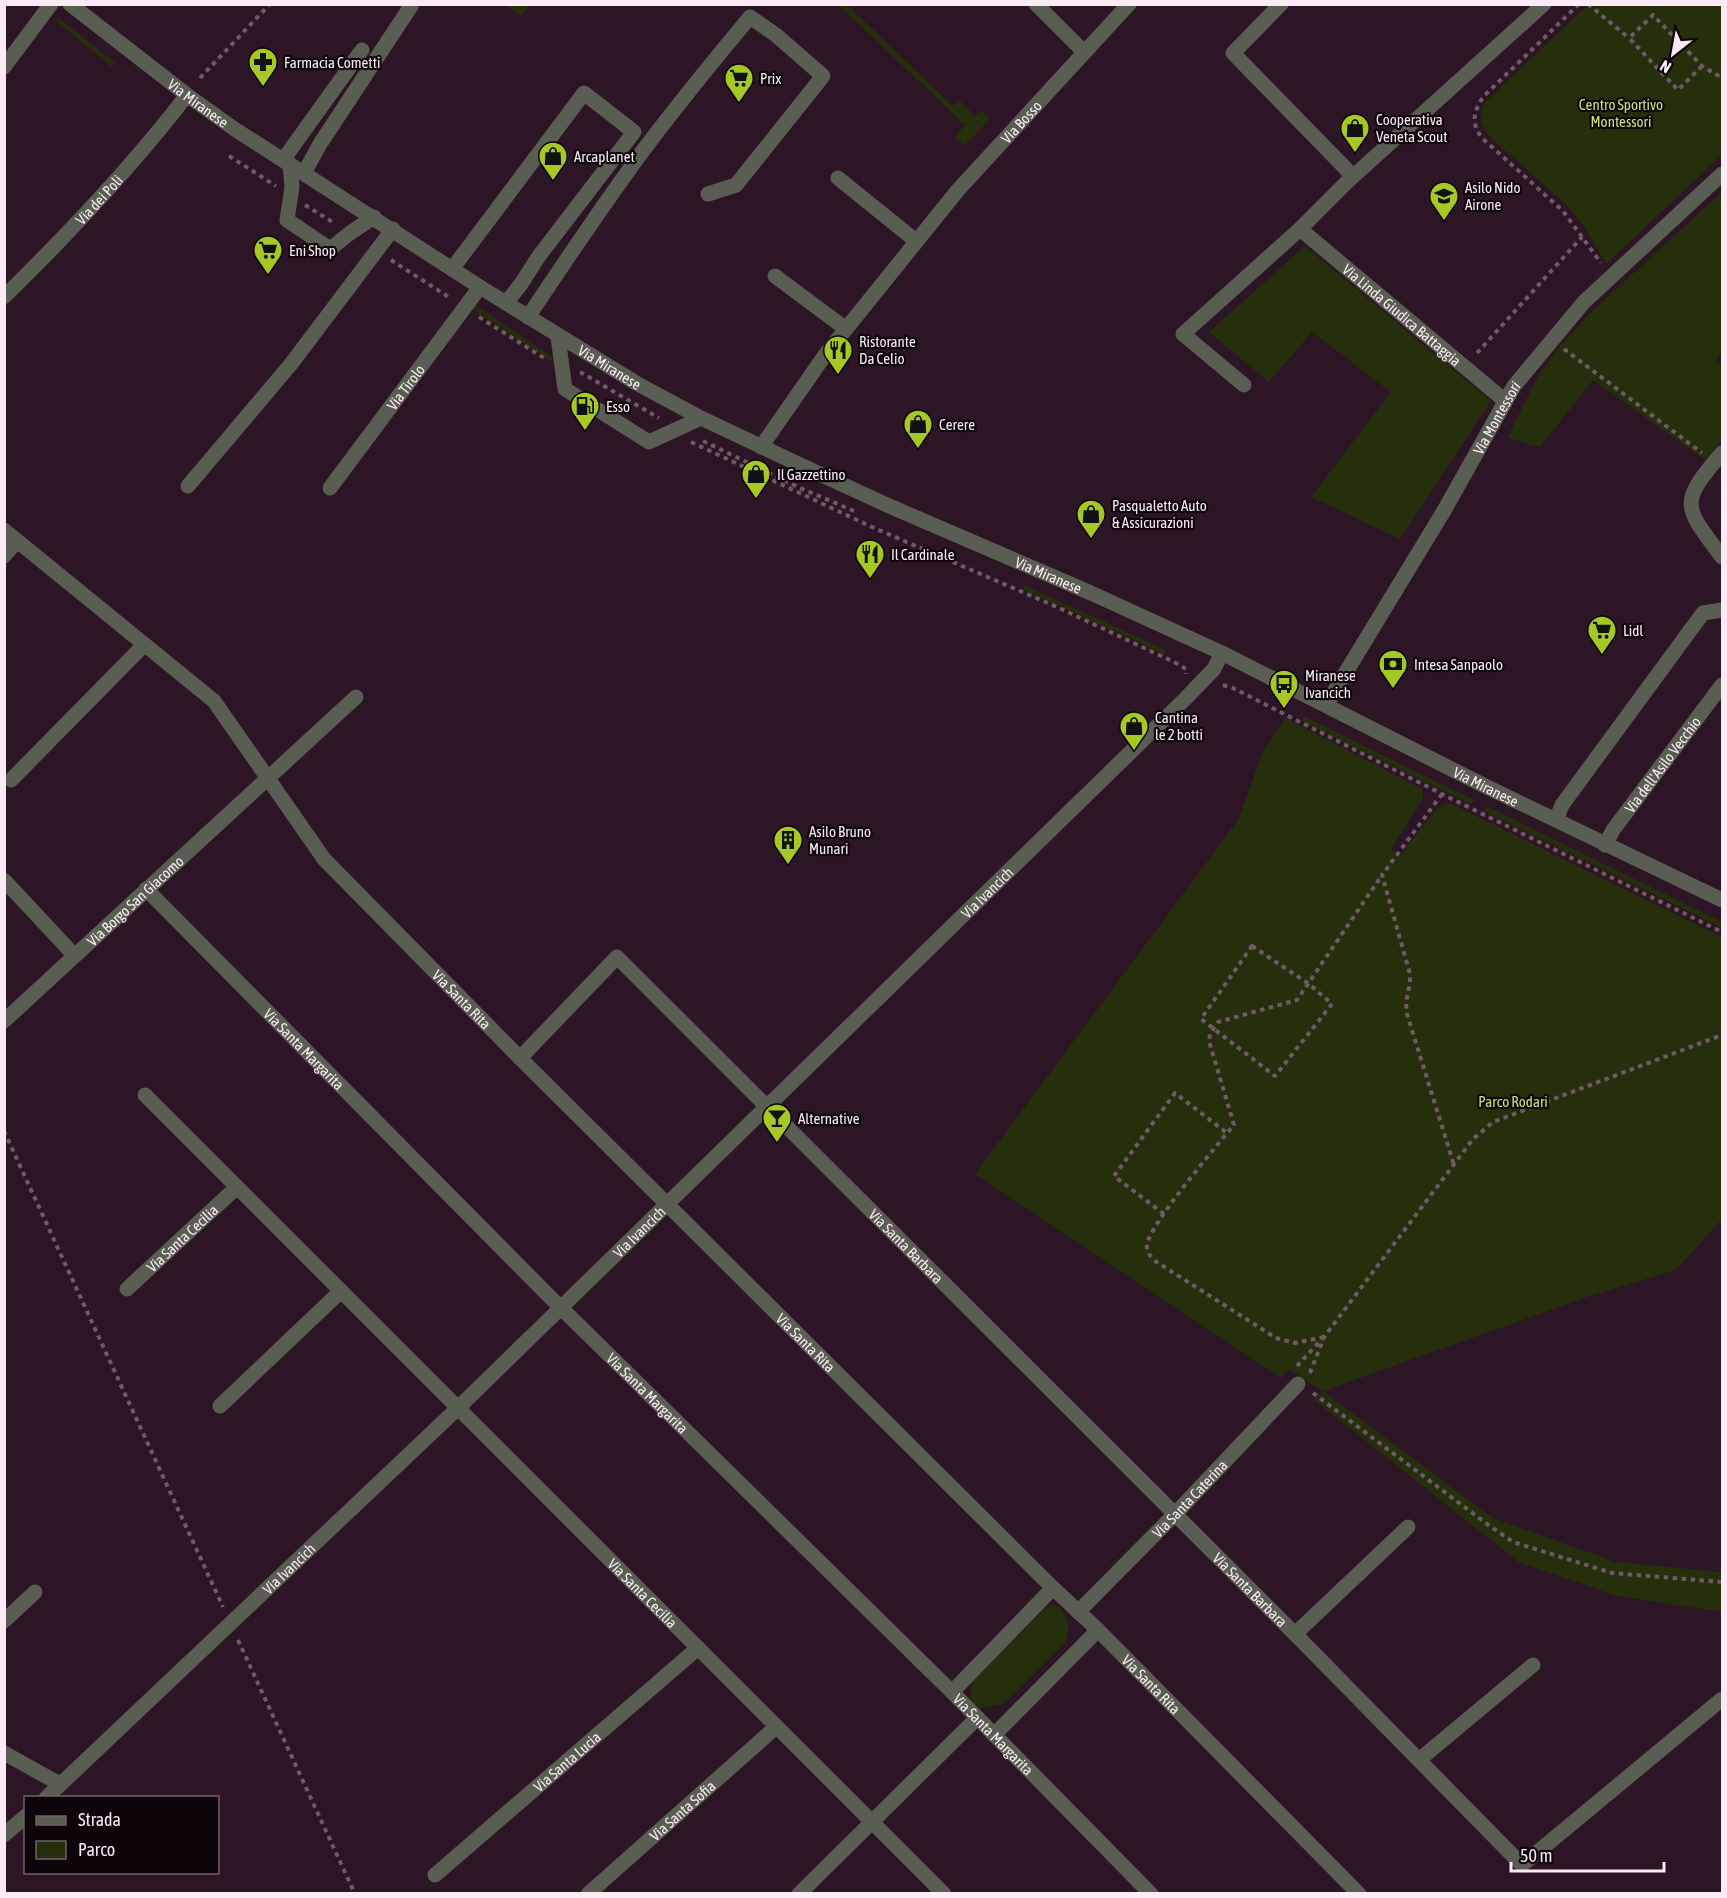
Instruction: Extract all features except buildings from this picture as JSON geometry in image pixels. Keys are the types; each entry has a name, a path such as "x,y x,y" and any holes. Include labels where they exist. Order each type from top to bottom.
{"street":[{"path":"4,67 51,4"},
{"name":"Via Miranese","path":"70,4 187,95 286,162 558,337 636,383 761,447 1222,653 1605,845 1721,897"},
{"path":"1036,4 1084,52"},
{"name":"Via Bosso","path":"761,447 846,329 916,241 977,168 1129,4"},
{"path":"1281,4 1233,53 1353,176"},
{"path":"1244,385 1183,334 1300,229 1353,176 1544,4"},
{"path":"304,174 320,144 411,6"},
{"path":"528,317 643,151 750,16 776,35 823,76 736,185 708,194"},
{"path":"362,50 286,162 291,196 287,220 330,249 374,217"},
{"path":"452,269 584,93 634,132 506,303"},
{"name":"Via dei Poli","path":"4,297 124,172 187,95"},
{"name":"Via Montessori","path":"1326,705 1445,509 1504,400 1584,302 1722,174"},
{"path":"838,178 916,241"},
{"path":"188,486 291,364 393,229"},
{"name":"Via Linda Giudica Battaggia","path":"1300,229 1504,400"},
{"path":"775,276 846,329"},
{"name":"Via Tirolo","path":"330,488 480,287"},
{"path":"558,337 565,389 649,442 701,418"},
{"path":"1718,458 1693,492 1690,504 1698,524 1722,557"},
{"path":"4,530 214,701 267,779"},
{"path":"4,556 18,541"},
{"path":"1556,820 1562,805 1703,613 1722,610"},
{"path":"10,780 144,645"},
{"name":"Via Ivancich","path":"47,1796 148,1699 231,1624 668,1206 1186,698 1214,669 1222,653"},
{"name":"Via dell'Asilo Vecchio","path":"1605,845 1613,830 1722,685"},
{"name":"Via Borgo San Giacomo","path":"4,1021 356,697"},
{"name":"Via Santa Rita","path":"267,779 324,859 668,1206 1098,1630 1359,1893"},
{"path":"4,880 74,956"},
{"name":"Via Santa Margarita","path":"146,889 561,1308 952,1692 1152,1893"},
{"name":"Via Santa Barbara","path":"520,1058 617,957 1522,1864 1722,1699"},
{"name":"Via Santa Cecilia","path":"145,1095 944,1893"},
{"name":"Via Santa Cecilia","path":"127,1289 237,1187"},
{"path":"220,1406 341,1291"},
{"name":"Via Santa Caterina","path":"1078,1612 1302,1382"},
{"name":"Via Santa Barbara","path":"1295,1634 1408,1527"},
{"path":"952,1692 1053,1588"},
{"path":"4,1621 35,1592"},
{"path":"994,1735 1098,1630"},
{"name":"Via Santa Lucia","path":"435,1875 698,1648"},
{"path":"1419,1760 1533,1665"},
{"path":"799,1893 977,1718"},
{"name":"Via Santa Sofia","path":"588,1893 776,1727"},
{"path":"4,1753 60,1784"},
{"path":"4,1835 24,1818"}],"path":[{"path":"200,78 270,4"},
{"path":"1579,4 1483,98 1475,111 1473,120 1482,138 1563,211 1610,276"},
{"path":"1588,4 1629,38 1678,90 1702,66"},
{"path":"1629,38 1653,15 1702,66 1722,78"},
{"path":"229,156 350,233"},
{"path":"1477,353 1581,237"},
{"path":"377,250 562,369"},
{"path":"1551,340 1718,458"},
{"path":"578,371 643,410"},
{"path":"670,432 872,527 1057,607 1174,662 1186,669 1184,677"},
{"path":"711,445 855,512"},
{"path":"1218,685 1233,688 1722,932"},
{"path":"1324,1337 1295,1343 1276,1338 1155,1261 1148,1252 1147,1245 1150,1233 1234,1125 1209,1036 1219,1022 1297,1000 1382,875 1442,794"},
{"path":"1382,875 1410,974 1411,983 1405,1000 1407,1014 1454,1165"},
{"path":"1252,946 1309,984 1332,1004 1275,1076 1214,1029 1201,1019 1252,946"},
{"path":"1302,1382 1324,1337 1473,1139 1493,1122 1722,1035"},
{"path":"1164,1214 1114,1176 1175,1093 1227,1133"},
{"path":"4,1131 225,1612"},
{"path":"1302,1382 1324,1337"},
{"path":"1302,1382 1513,1542 1612,1572 1722,1582"},
{"path":"237,1636 355,1893"}],"green space":[{"name":"Centro Sportivo Montessori","path":"1589,4 1722,5 1722,155 1606,264 1584,226 1565,203 1493,140 1484,129 1480,116 1485,102"},
{"path":"506,5 530,5 521,16"},
{"path":"839,5 847,5 953,106 959,100 975,116 981,110 990,119 964,146 955,137 965,125"},
{"path":"59,18 115,63 112,67 56,21"},
{"path":"1722,192 1722,351 1716,360 1722,365 1722,440 1705,460 1593,380 1540,447 1507,438 1538,376 1560,346 1590,313"},
{"path":"1305,246 1491,401 1400,539 1311,497 1391,392 1312,332 1269,382 1209,332"},
{"path":"473,303 553,358 551,361 470,307"},
{"path":"1024,585 1166,650 1164,654 1023,589"},
{"path":"1304,716 1474,800 1471,804 1302,721"},
{"name":"Parco Rodari","path":"1286,718 1422,789 1423,798 1391,850 1400,856 1436,809 1444,804 1452,804 1722,937 1722,1219 1676,1270 1590,1296 1323,1391 1493,1518 1616,1562 1722,1572 1722,1612 1614,1595 1520,1563 1314,1400 1322,1391 1289,1369 1281,1378 975,1174 1238,820 1263,751"},
{"path":"1486,806 1722,922 1722,928 1484,811"},
{"path":"1058,1606 1066,1619 1068,1633 1065,1643 1004,1704 980,1708 970,1696 974,1680 1046,1607"}],"place":[{"name":"Farmacia Cometti","path":"263,88"},
{"name":"Prix","path":"739,104"},
{"name":"Cooperativa Veneta Scout","path":"1355,154"},
{"name":"Arcaplanet","path":"553,182"},
{"name":"Asilo Nido Airone","path":"1444,222"},
{"name":"Eni Shop","path":"268,276"},
{"name":"Ristorante Da Celio","path":"838,376"},
{"name":"Esso","path":"585,432"},
{"name":"Cerere","path":"918,450"},
{"name":"Il Gazzettino","path":"756,500"},
{"name":"Pasqualetto Auto & Assicurazioni","path":"1091,540"},
{"name":"Il Cardinale","path":"870,580"},
{"name":"Lidl","path":"1602,656"},
{"name":"Intesa Sanpaolo","path":"1393,690"},
{"name":"Miranese Ivancich","path":"1284,710"},
{"name":"Cantina le 2 botti","path":"1134,752"},
{"name":"Asilo Bruno Munari","path":"788,866"},
{"name":"Alternative","path":"777,1144"}]}
